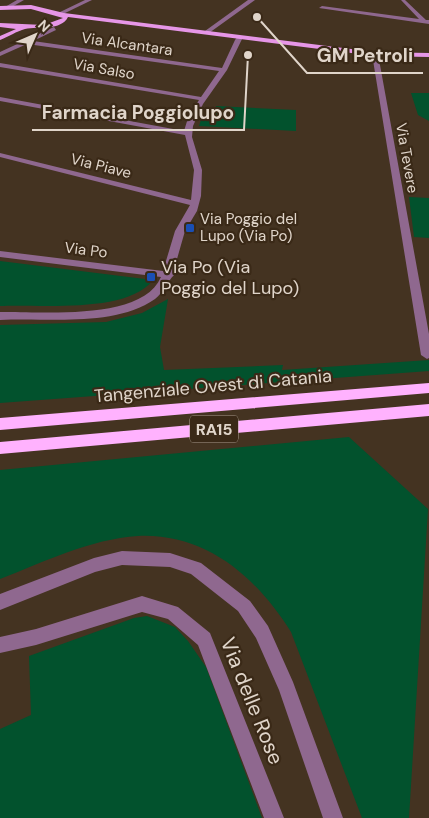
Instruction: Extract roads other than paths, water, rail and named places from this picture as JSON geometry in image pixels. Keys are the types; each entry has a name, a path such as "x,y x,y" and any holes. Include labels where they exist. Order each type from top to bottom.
{"highway":[{"name":"Tangenziale Ovest di Catania","path":"0,424 429,388"},
{"name":"RA15","path":"0,448 429,410"}],"main road":[{"path":"0,7 31,7 63,16 87,16 375,54 429,55"},
{"path":"0,25 24,28 50,25 63,16"},
{"path":"0,38 24,28"}],"street":[{"path":"8,7 21,0"},
{"path":"63,16 89,0"},
{"path":"207,32 252,0"},
{"path":"402,2 427,21"},
{"path":"322,8 427,21"},
{"path":"0,54 54,29"},
{"path":"0,316 89,315 120,310 152,296 162,286 169,275 180,231 195,204 198,191 198,168 189,134 189,125 203,100 224,70 233,45 240,37"},
{"name":"Via Alcantara","path":"26,42 224,70"},
{"name":"Via Tevere","path":"375,54 427,355"},
{"name":"Via Salso","path":"0,65 203,100"},
{"path":"0,99 189,134"},
{"name":"Via Piave","path":"0,156 195,204"},
{"name":"Via Po","path":"0,254 169,275"},
{"path":"0,602 94,565 122,558 170,560 196,568 244,606 262,632 287,688 333,818"},
{"name":"Via delle Rose","path":"0,645 36,637 142,604 172,612 204,639 274,818"}],"place":[{"name":"GM Petroli","path":"257,17"},
{"name":"Farmacia Poggiolupo","path":"248,55"},
{"name":"Via Poggio del Lupo (Via Po)","path":"190,228"},
{"name":"Via Po (Via Poggio del Lupo)","path":"151,277"}]}
